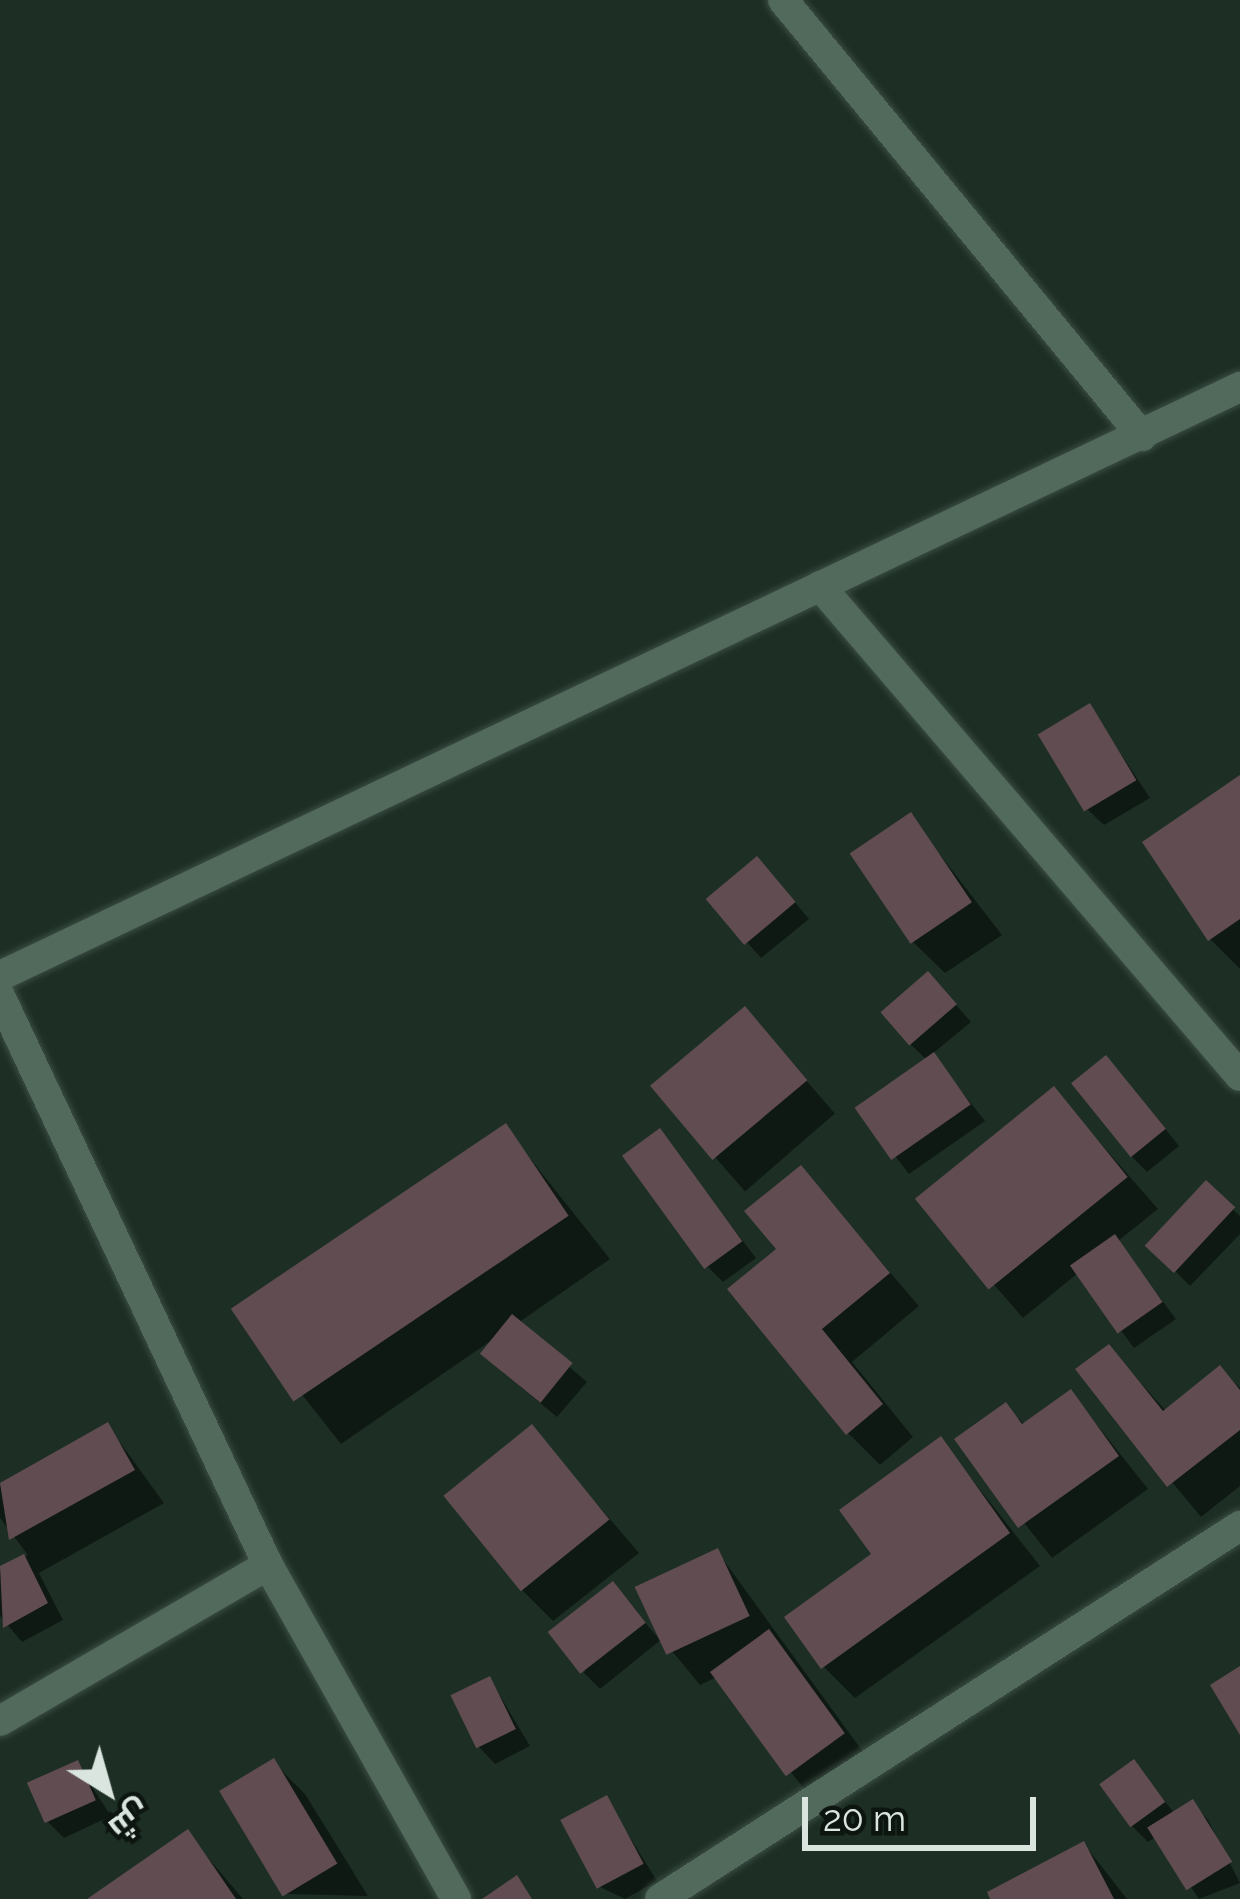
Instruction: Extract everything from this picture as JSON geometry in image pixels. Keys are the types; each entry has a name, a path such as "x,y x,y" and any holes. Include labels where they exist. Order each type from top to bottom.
{"street":[{"path":"783,0 1142,436"},
{"path":"0,976 1240,387"},
{"path":"820,586 1240,1076"},
{"path":"0,996 268,1565 456,1899"},
{"path":"660,1899 1240,1526"},
{"path":"0,1721 268,1565"}],"building":[{"path":"1090,703 1136,780 1084,812 1038,734"},
{"path":"1240,775 1240,919 1208,941 1142,842"},
{"path":"911,812 972,902 911,944 850,853"},
{"path":"757,856 796,902 744,945 706,899"},
{"path":"928,971 957,1004 909,1046 880,1012"},
{"path":"745,1006 807,1080 712,1160 650,1086"},
{"path":"934,1052 971,1104 891,1160 855,1108"},
{"path":"1106,1055 1166,1129 1131,1157 1071,1083"},
{"path":"1054,1086 1128,1177 989,1290 915,1199"},
{"path":"506,1123 569,1216 293,1402 231,1309"},
{"path":"660,1128 742,1241 704,1269 622,1156"},
{"path":"801,1165 890,1273 822,1329 883,1404 846,1435 727,1289 776,1249 744,1211"},
{"path":"1206,1180 1235,1207 1174,1273 1145,1246"},
{"path":"1115,1234 1163,1302 1118,1334 1070,1266"},
{"path":"512,1314 573,1363 541,1403 480,1354"},
{"path":"1109,1344 1163,1411 1220,1365 1240,1390 1240,1430 1167,1487 1075,1369"},
{"path":"1071,1389 1119,1456 1018,1528 954,1439 1006,1402 1022,1424"},
{"path":"108,1422 135,1470 9,1540 0,1483"},
{"path":"532,1424 609,1520 521,1591 443,1496"},
{"path":"941,1436 1010,1533 821,1669 784,1617 871,1554 839,1510"},
{"path":"718,1548 750,1616 666,1655 635,1587"},
{"path":"24,1554 48,1603 3,1628 0,1566"},
{"path":"613,1581 646,1623 580,1674 548,1632"},
{"path":"769,1629 845,1733 786,1776 710,1672"},
{"path":"1240,1666 1240,1735 1210,1685"},
{"path":"490,1676 516,1729 476,1748 450,1695"},
{"path":"274,1758 337,1863 282,1896 219,1791"},
{"path":"1134,1759 1165,1802 1130,1827 1099,1784"},
{"path":"78,1760 96,1800 45,1823 27,1783"},
{"path":"607,1795 644,1864 597,1889 560,1820"},
{"path":"1193,1799 1232,1862 1186,1890 1147,1828"},
{"path":"188,1829 236,1899 87,1899"},
{"path":"1084,1841 1114,1899 990,1899 987,1892"},
{"path":"517,1875 532,1899 482,1899"}]}
